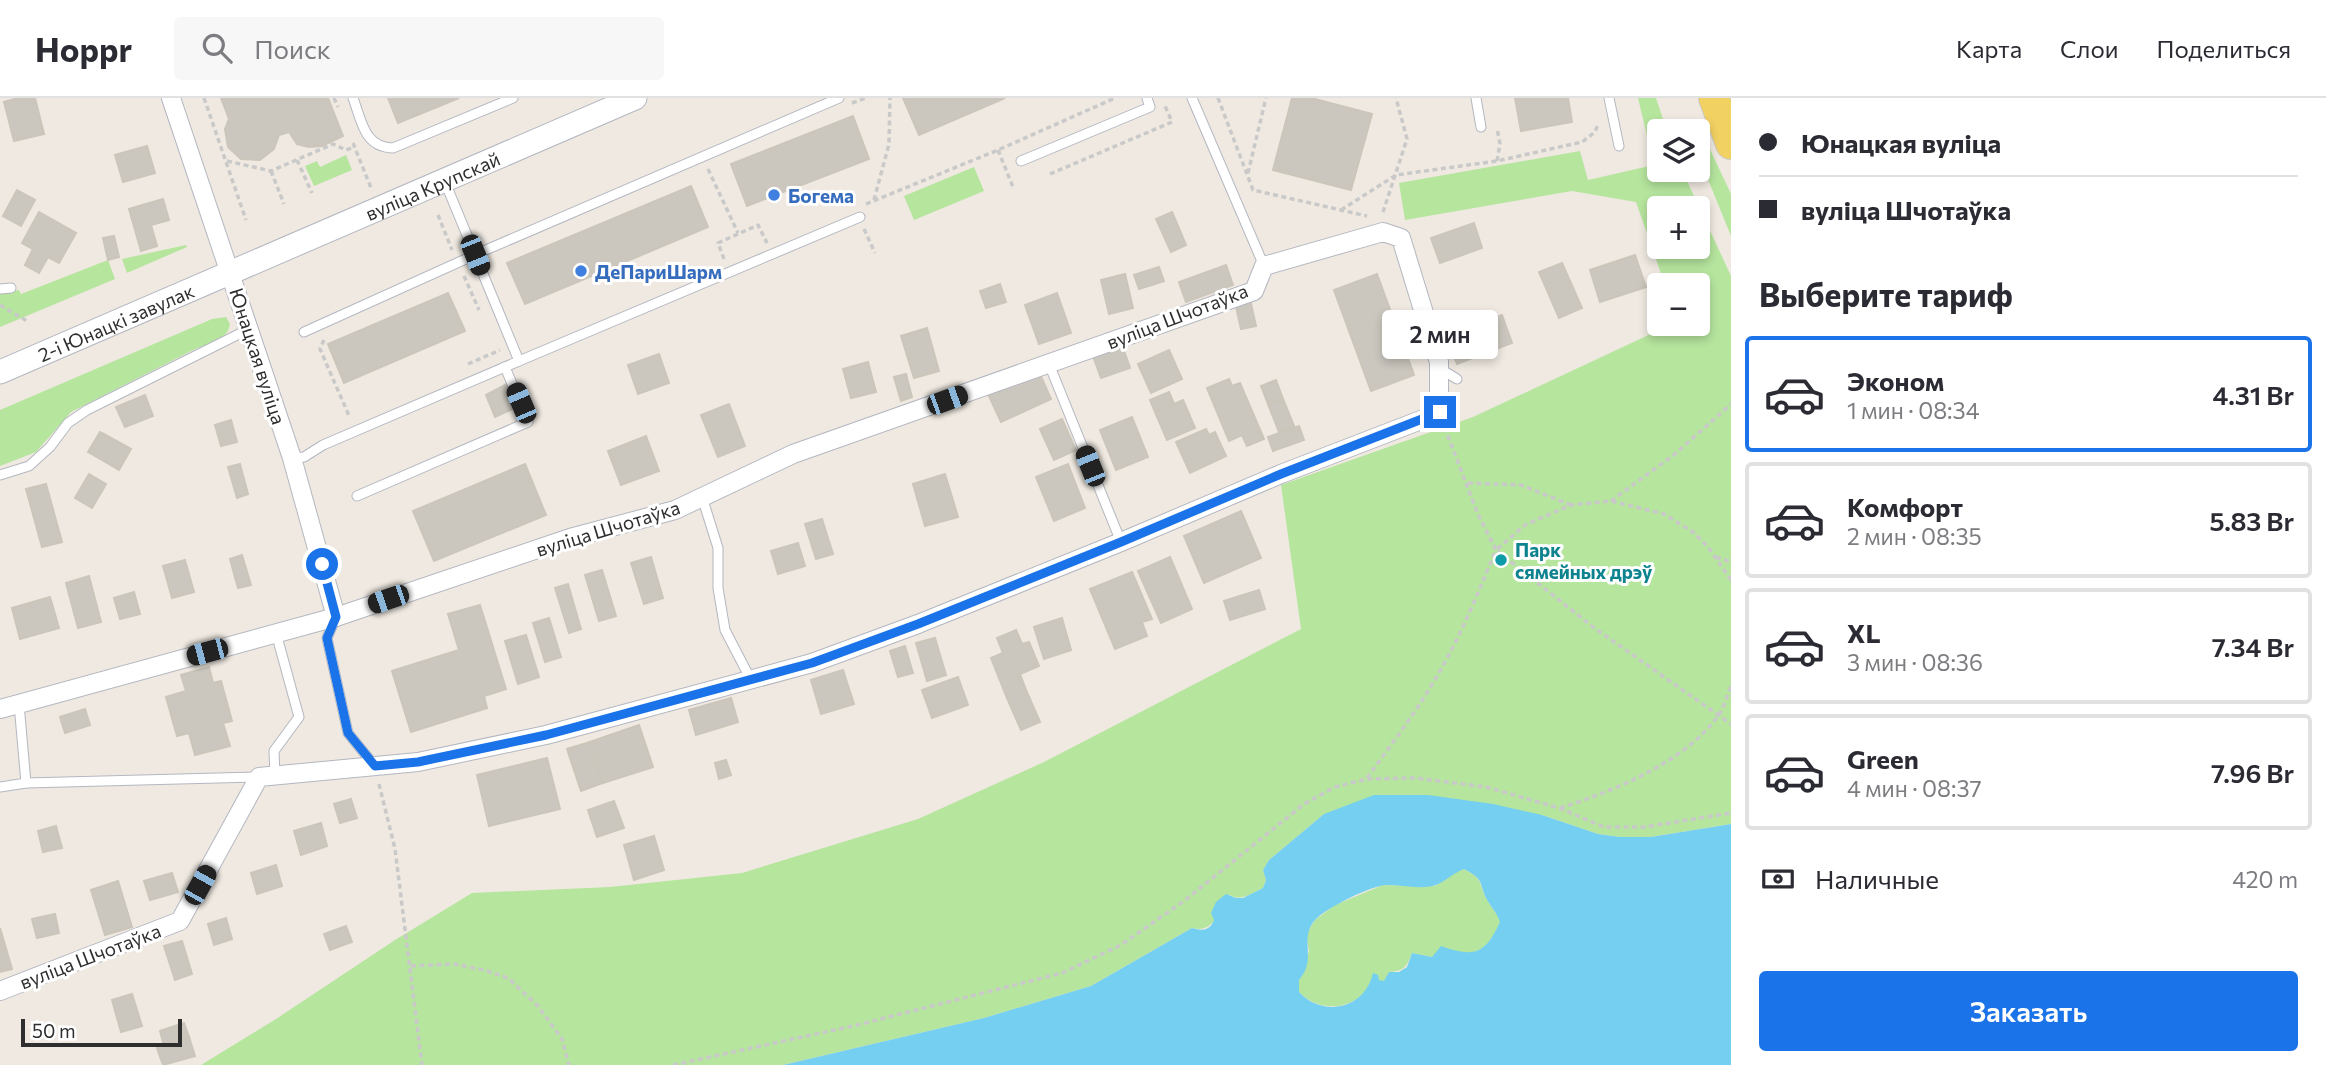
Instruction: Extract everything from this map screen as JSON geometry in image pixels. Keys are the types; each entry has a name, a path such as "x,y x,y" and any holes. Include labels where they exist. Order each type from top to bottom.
{"main road":[{"path":"1714,98 1731,143"}],"street":[{"name":"Юнацкая вуліца","path":"171,98 292,458 336,617"},
{"name":"вуліца Крупскай","path":"230,272 635,98"},
{"name":"вуліца Шчотаўка","path":"0,709 336,617 570,538 675,510 793,454 1254,291 1264,266 1383,232 1401,238 1439,362 1440,412"},
{"name":"2-і Юнацкі завулак","path":"0,372 230,272"},
{"path":"267,776 418,762 546,735 812,663 918,624 1281,474 1440,412"},
{"name":"вуліца Шчотаўка","path":"0,991 180,921 267,776"}],"lane":[{"path":"353,98 372,142 381,147 393,148 513,98"},
{"path":"304,332 839,98"},
{"path":"1021,161 1150,107 1147,98"},
{"path":"1192,98 1264,266"},
{"path":"1476,98 1481,127"},
{"path":"1609,98 1619,146"},
{"path":"444,180 519,361"},
{"path":"292,458 304,457 323,445 858,212"},
{"path":"0,289 11,288"},
{"path":"0,475 29,466 50,447 68,423 87,410 249,329"},
{"path":"1439,362 1444,370 1457,379"},
{"path":"1049,364 1121,542"},
{"path":"357,496 528,422 505,367"},
{"path":"702,497 718,548 718,588 725,629 751,680"},
{"path":"336,617 327,638 348,733 375,766"},
{"path":"0,787 26,783 267,776 274,751 299,717 276,633"},
{"path":"19,704 26,783"}],"path":[{"path":"204,98 246,220"},
{"path":"850,104 866,98"},
{"path":"874,200 889,144 890,98"},
{"path":"858,212 874,200 998,150 1115,98"},
{"path":"1050,174 1172,122 1162,98"},
{"path":"1218,98 1253,190 1367,216"},
{"path":"1247,175 1266,98"},
{"path":"1380,220 1407,139 1396,98"},
{"path":"1341,210 1396,175 1497,161 1582,142 1595,132 1600,120"},
{"path":"227,161 271,171 332,144 346,150 355,147"},
{"path":"998,150 1013,187"},
{"path":"297,160 312,193"},
{"path":"706,166 738,233"},
{"path":"271,171 284,204"},
{"path":"438,215 481,315"},
{"path":"727,266 718,243 758,225 768,245"},
{"path":"0,305 27,321"},
{"path":"326,338 320,349 350,418"},
{"path":"1611,501 1675,454 1731,404"},
{"path":"1440,412 1477,512 1496,550 1593,627 1731,724"},
{"path":"1467,483 1521,485 1571,505"},
{"path":"1367,779 1441,671 1496,550 1525,525 1571,505 1611,501 1664,514 1693,532 1731,580"},
{"path":"1715,557 1731,562"},
{"path":"1559,808 1601,795 1646,774 1690,745 1719,715 1731,686"},
{"path":"375,766 395,849 422,1065"},
{"path":"673,1065 853,1026 1062,973 1121,945 1153,923 1304,804 1335,787 1367,779 1416,778 1486,787 1559,808 1604,827 1644,827 1731,813"},
{"path":"411,967 454,964 508,978 538,1006 562,1039 569,1065"}],"green space":[{"path":"1638,98 1656,98 1663,119 1647,119 1647,136"},
{"path":"1710,149 1731,194 1731,236 1709,182"},
{"path":"1580,151 1588,180 1647,167 1647,182 1688,182 1694,196 1647,196 1647,233 1636,202 1572,191 1405,220 1399,183"},
{"path":"346,155 352,170 314,186 305,166 317,161 320,167"},
{"path":"974,167 984,191 914,220 904,196"},
{"path":"1710,231 1731,276 1731,824 1651,837 1620,837 1598,834 1542,815 1324,814 1269,860 1263,870 1266,880 1263,888 1242,897 1230,895 1211,924 1200,929 1192,928 1091,986 984,1018 783,1065 201,1065 472,893 610,887 742,873 918,819 1044,762 1301,629 1281,485 1473,417 1647,336 1710,336 1710,273 1661,273 1656,259 1710,259"},
{"path":"186,245 187,247 127,273 122,259"},
{"path":"108,260 115,279 0,327 0,293 19,290 21,294"},
{"path":"226,317 230,324 221,339 195,349 71,412 36,452 0,466 0,410 212,319"},
{"path":"1464,869 1479,880 1501,922 1484,947 1471,953 1463,953 1442,947 1432,957 1412,953 1405,967 1389,972 1384,982 1379,980 1362,995 1338,1006 1321,1005 1299,992 1299,980 1309,951 1306,934 1315,920 1335,905 1383,885 1435,886"}],"water":[{"path":"1374,795 1428,795 1493,804 1542,815 1598,834 1620,837 1651,837 1731,824 1731,1065 783,1065 984,1018 1091,986 1192,928 1208,928 1214,920 1211,913 1216,902 1226,894 1243,898 1263,888 1266,880 1263,870 1269,860 1324,814","holes":["1464,869 1477,877 1500,922 1484,947 1462,952 1441,946 1432,957 1412,953 1407,967 1399,972 1389,972 1384,981 1379,980 1378,975 1373,973 1369,985 1361,995 1342,1006 1320,1005 1299,992 1299,980 1307,964 1310,927 1329,909 1380,886 1430,886"]}],"building":[{"path":"18,98 35,98 44,134 14,141 4,102"},
{"path":"221,98 328,98 343,136 322,146 309,147 297,144 289,132 279,135 274,149 260,160 241,159 228,147 225,129 229,119"},
{"path":"388,98 459,98 398,123"},
{"path":"903,98 1005,98 919,135"},
{"path":"1292,98 1311,98 1372,114 1351,190 1273,170"},
{"path":"1515,98 1568,98 1572,122 1521,131"},
{"path":"853,116 869,159 747,206 731,164"},
{"path":"147,146 155,173 123,182 115,155"},
{"path":"691,186 708,227 525,304 507,263"},
{"path":"17,190 35,200 21,226 3,216"},
{"path":"163,199 169,220 151,225 157,246 141,251 129,209"},
{"path":"39,212 76,233 59,263 48,257 39,273 25,265 33,249 22,243"},
{"path":"1172,212 1186,245 1171,252 1156,219"},
{"path":"1474,223 1482,248 1440,263 1431,238"},
{"path":"114,236 119,257 108,260 103,238"},
{"path":"1635,255 1646,287 1600,302 1590,270"},
{"path":"1562,263 1582,308 1559,318 1539,272"},
{"path":"1226,265 1233,285 1186,302 1179,282"},
{"path":"1159,267 1164,281 1139,289 1134,275"},
{"path":"1125,274 1133,308 1109,314 1101,280"},
{"path":"1377,274 1414,375 1371,391 1334,290"},
{"path":"1000,284 1006,302 986,308 980,291"},
{"path":"448,293 465,331 344,383 328,344"},
{"path":"1057,293 1071,333 1039,344 1025,305"},
{"path":"1250,299 1256,326 1241,329 1235,302"},
{"path":"1502,315 1512,343 1457,364 1446,337"},
{"path":"927,328 939,371 914,378 901,336"},
{"path":"1122,345 1130,368 1101,378 1093,356"},
{"path":"1169,350 1182,379 1151,393 1138,364"},
{"path":"659,354 669,383 638,394 628,365"},
{"path":"868,362 876,392 851,398 843,369"},
{"path":"1039,372 1051,399 1001,422 988,394"},
{"path":"906,374 912,397 901,401 894,377"},
{"path":"1229,379 1232,386 1240,383 1264,439 1247,446 1242,435 1229,441 1207,388"},
{"path":"1276,380 1283,399 1268,404 1261,386"},
{"path":"507,384 517,407 495,417 486,395"},
{"path":"1169,392 1174,404 1155,412 1150,400"},
{"path":"145,395 153,416 125,427 116,407"},
{"path":"1283,399 1294,426 1279,432 1268,404"},
{"path":"1183,400 1195,428 1167,440 1155,412"},
{"path":"729,404 745,446 718,457 701,415"},
{"path":"1132,417 1148,457 1116,470 1100,430"},
{"path":"1062,419 1076,450 1054,460 1040,429"},
{"path":"231,420 237,442 221,446 215,425"},
{"path":"1299,426 1304,440 1273,451 1268,437"},
{"path":"1206,429 1209,435 1215,432 1226,456 1190,473 1176,442"},
{"path":"100,432 131,449 119,470 88,452"},
{"path":"646,436 659,471 621,485 608,451"},
{"path":"240,464 248,494 237,498 228,467"},
{"path":"525,464 546,515 434,561 413,511"},
{"path":"1068,464 1085,508 1054,521 1036,477"},
{"path":"89,474 106,484 92,508 75,498"},
{"path":"945,474 958,517 925,526 913,484"},
{"path":"46,484 62,542 42,547 26,489"},
{"path":"1241,511 1261,558 1204,583 1184,536"},
{"path":"822,519 833,554 816,559 805,524"},
{"path":"798,543 805,566 778,574 771,551"},
{"path":"242,555 251,585 238,588 230,559"},
{"path":"651,557 663,598 644,604 631,563"},
{"path":"1170,557 1192,609 1161,623 1138,571"},
{"path":"185,560 194,592 172,598 163,566"},
{"path":"602,570 616,616 599,621 585,575"},
{"path":"1132,572 1152,619 1142,622 1147,636 1115,649 1090,589"},
{"path":"89,576 101,622 78,628 66,583"},
{"path":"568,584 581,629 569,633 555,588"},
{"path":"1259,590 1265,609 1230,620 1224,601"},
{"path":"134,592 140,614 120,619 114,598"},
{"path":"50,597 59,628 20,639 12,608"},
{"path":"480,605 506,689 484,696 487,708 411,732 392,671 459,650 448,614"},
{"path":"549,618 561,657 545,662 533,623"},
{"path":"1062,618 1071,650 1044,659 1034,627"},
{"path":"1016,630 1022,644 1029,642 1039,666 1020,674 1026,690 1007,698 991,658 1003,653 997,638"},
{"path":"526,635 539,677 518,684 505,641"},
{"path":"935,638 946,675 927,681 916,643"},
{"path":"905,646 913,673 898,677 890,651"},
{"path":"209,667 213,683 221,681 232,721 223,723 230,746 195,755 189,733 177,736 166,697 186,691 181,675"},
{"path":"843,670 854,704 821,714 811,680"},
{"path":"958,677 968,705 932,718 922,690"},
{"path":"1026,690 1040,722 1021,730 1007,698"},
{"path":"731,698 738,722 696,735 689,710"},
{"path":"85,709 90,725 65,733 60,717"},
{"path":"639,725 653,767 603,783 590,742"},
{"path":"590,742 603,783 581,791 567,749"},
{"path":"547,758 560,809 489,826 477,775"},
{"path":"726,760 731,775 719,779 715,763"},
{"path":"351,799 357,818 340,823 334,804"},
{"path":"614,801 624,828 597,837 588,810"},
{"path":"321,823 327,846 301,855 294,831"},
{"path":"56,826 62,848 43,852 38,831"},
{"path":"654,836 664,870 634,880 624,845"},
{"path":"276,865 282,886 257,894 251,873"},
{"path":"172,873 178,892 150,900 144,881"},
{"path":"118,881 132,927 105,935 91,890"},
{"path":"55,914 59,933 37,938 32,919"},
{"path":"226,918 232,939 214,945 208,924"},
{"path":"346,926 352,942 330,950 324,934"},
{"path":"0,928 12,969 0,972"},
{"path":"182,941 192,974 175,980 164,946"},
{"path":"132,994 142,1026 121,1032 112,1000"},
{"path":"184,1023 189,1037 164,1046 160,1031"},
{"path":"189,1037 195,1056 163,1065 157,1048"}],"place":[{"name":"Богема","path":"774,195"},
{"name":"ДеПариШарм","path":"581,271"},
{"name":"Парк сямейных дрэў","path":"1501,560"}],"route":[{"path":"322,564 336,617 327,638 348,733 375,766 418,762 546,735 812,663 918,624 1281,474 1440,412"}]}
